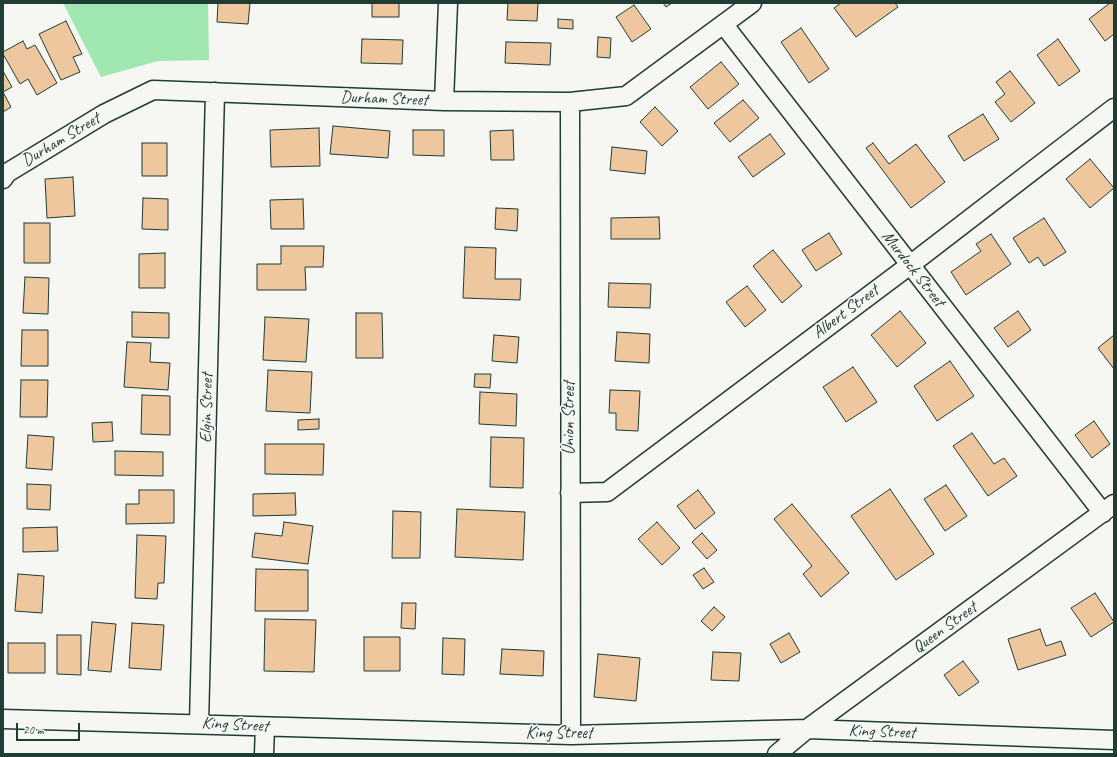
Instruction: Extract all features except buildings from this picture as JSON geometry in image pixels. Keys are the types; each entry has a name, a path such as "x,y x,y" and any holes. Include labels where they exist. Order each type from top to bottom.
{"street":[{"path":"444,101 448,3"},
{"name":"Durham Street","path":"5,176 104,114 153,90 444,101 570,102 626,96 752,3"},
{"name":"Murdock Street","path":"724,25 910,265 1108,509"},
{"name":"Elgin Street","path":"199,723 215,92"},
{"name":"Union Street","path":"570,102 571,735"},
{"name":"Albert Street","path":"570,493 607,492 910,265 1114,108"},
{"name":"Queen Street","path":"777,754 807,729 1108,509"},
{"name":"King Street","path":"3,719 199,723 265,727 571,735 807,729 1114,740"},
{"path":"264,754 265,727"}],"green space":[{"path":"63,3 208,3 209,60 158,61 101,77"}]}
